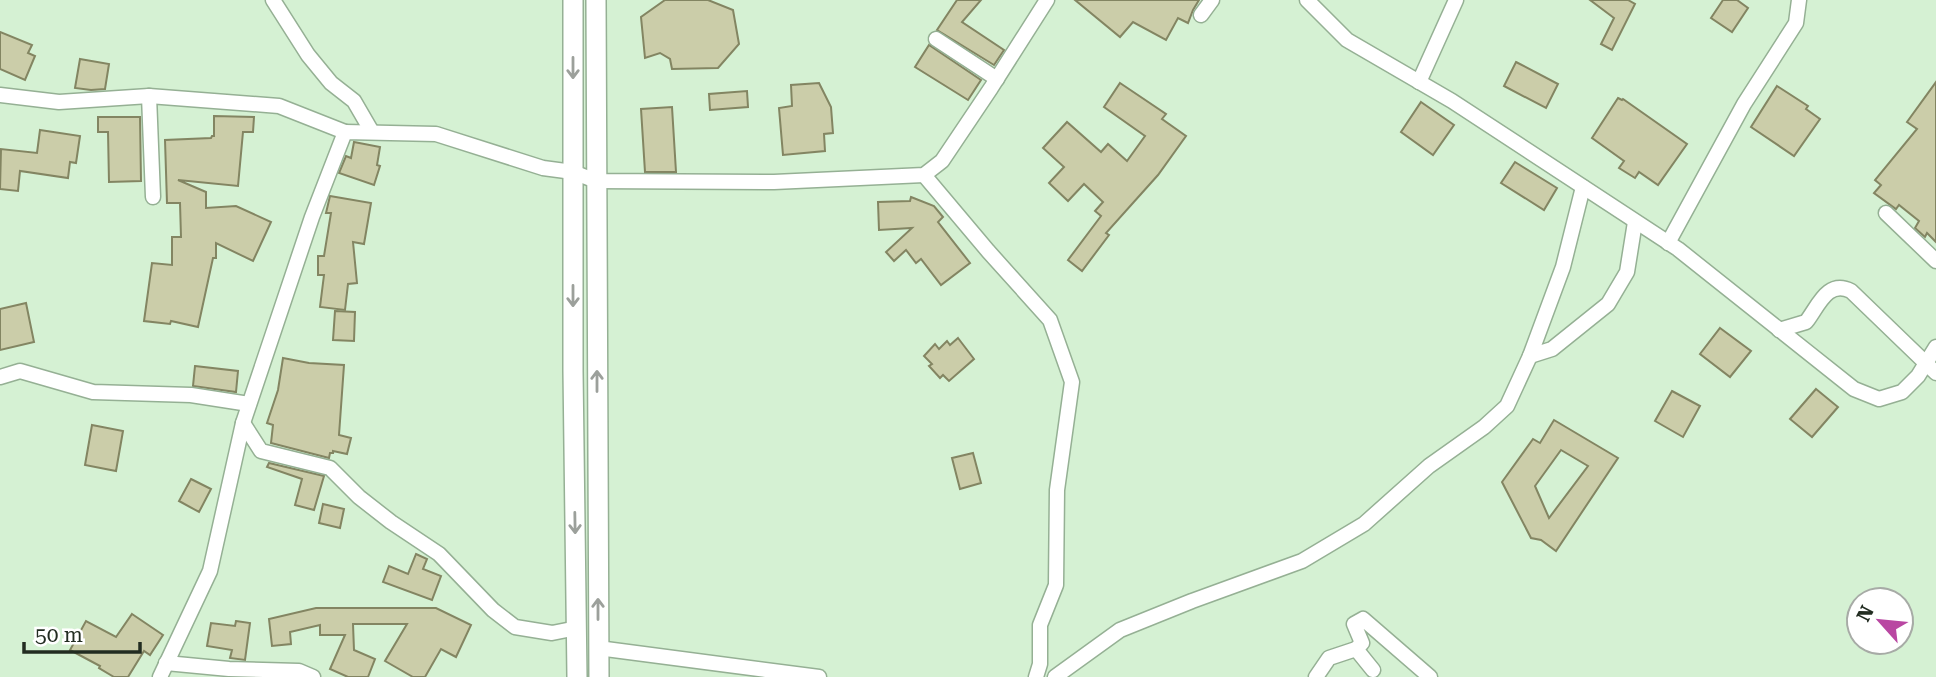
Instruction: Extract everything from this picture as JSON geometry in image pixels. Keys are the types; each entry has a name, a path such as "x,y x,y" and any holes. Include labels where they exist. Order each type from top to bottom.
{"main road":[{"path":"573,0 578,677"},
{"path":"596,0 599,677"}],"street":[{"path":"273,0 308,55 331,83 354,101 372,132"},
{"path":"0,95 59,102 149,96 279,106 345,132 436,134 543,168 573,172 596,181 774,182 924,175 942,160 1047,0"},
{"path":"1200,15 1212,0"},
{"path":"1307,0 1347,40 1452,101 1668,243 1854,389 1880,399 1902,392 1918,376 1931,368 1936,348"},
{"path":"1419,82 1456,0"},
{"path":"1668,243 1744,104 1796,23 1799,0"},
{"path":"936,39 997,79"},
{"path":"149,96 153,197"},
{"path":"160,677 210,571 243,423 312,217 345,132"},
{"path":"924,175 1050,320 1072,382 1057,490 1056,585 1040,625 1040,664 1036,677"},
{"path":"1055,677 1120,630 1302,561 1364,524 1429,466 1484,427 1507,406 1530,356 1563,267 1583,187"},
{"path":"1886,213 1936,261"},
{"path":"1530,356 1552,349 1608,304 1628,272 1635,222"},
{"path":"1779,330 1806,322 1824,295 1832,288 1844,287 1851,290 1931,368"},
{"path":"0,377 20,371 93,391 191,394 249,404"},
{"path":"243,423 261,451 330,468 369,505 439,554 493,610 515,627 552,633 577,628"},
{"path":"1316,677 1329,658 1356,649 1362,643 1354,624 1363,620 1425,675"},
{"path":"598,648 820,677"},
{"path":"1356,649 1373,670"},
{"path":"166,663 229,669 299,671 313,677"}],"building":[{"path":"665,0 708,0 733,10 739,44 718,68 672,69 670,59 660,53 645,58 641,17"},
{"path":"957,0 981,0 962,22 1004,50 994,65 937,30"},
{"path":"1075,0 1199,0 1188,23 1178,18 1166,40 1133,22 1120,37"},
{"path":"1590,0 1628,0 1635,4 1612,50 1601,44 1614,18"},
{"path":"1723,0 1737,0 1748,8 1732,32 1711,18"},
{"path":"0,32 32,45 28,53 35,56 25,80 0,69"},
{"path":"929,45 981,80 968,100 915,67"},
{"path":"80,59 109,64 105,89 75,88"},
{"path":"1516,62 1558,84 1546,108 1504,86"},
{"path":"1936,82 1936,242 1927,233 1925,237 1915,228 1919,221 1899,205 1896,209 1874,193 1881,185 1875,180 1917,129 1907,122"},
{"path":"819,83 831,107 833,133 824,134 825,151 783,155 779,108 792,106 791,85"},
{"path":"1120,83 1166,114 1162,119 1186,136 1158,175 1106,233 1109,235 1082,271 1068,260 1101,216 1095,211 1103,202 1084,184 1068,201 1049,183 1064,167 1043,148 1067,122 1101,152 1108,144 1127,161 1145,136 1104,107"},
{"path":"1777,86 1808,106 1806,109 1820,119 1794,156 1751,127"},
{"path":"747,91 748,107 710,110 709,94"},
{"path":"1618,98 1687,144 1658,185 1639,172 1635,178 1619,168 1624,161 1592,138"},
{"path":"1421,102 1454,125 1433,155 1401,132"},
{"path":"672,107 676,172 645,172 641,109"},
{"path":"214,116 254,117 253,132 243,132 238,186 178,180 206,192 206,208 236,206 271,222 253,261 216,243 216,258 213,258 198,327 171,321 170,324 144,321 152,263 172,265 172,237 181,237 180,203 167,203 165,140 211,138 214,136"},
{"path":"98,117 140,117 141,181 109,182 108,132 98,132"},
{"path":"40,130 80,136 76,163 70,162 68,178 20,171 18,191 0,189 1,149 37,153"},
{"path":"354,142 380,147 377,165 380,166 374,185 339,173 346,156 351,158"},
{"path":"1515,162 1557,188 1544,210 1501,183"},
{"path":"330,196 371,203 364,244 353,242 357,283 348,284 345,310 320,307 324,275 318,275 318,256 324,256 331,213 326,213"},
{"path":"911,197 934,206 943,217 938,222 970,263 941,285 921,259 916,263 906,250 894,261 886,252 912,228 879,230 878,202 910,201"},
{"path":"26,303 34,342 0,350 0,309"},
{"path":"335,311 355,312 354,341 333,340"},
{"path":"1720,328 1751,351 1730,377 1700,354"},
{"path":"958,338 974,359 949,381 943,375 940,378 924,356 935,344 939,349 947,341 950,345"},
{"path":"283,358 344,365 339,435 351,438 347,454 333,451 329,458 271,443 273,425 267,423 278,390"},
{"path":"195,366 238,371 236,392 193,386"},
{"path":"1816,389 1838,407 1812,437 1790,419"},
{"path":"1672,391 1700,406 1683,437 1655,421"},
{"path":"1554,420 1618,458 1556,551 1541,540 1531,538 1502,482 1533,439 1540,443","holes":["1561,450 1588,466 1549,518 1535,486"]},
{"path":"92,425 123,431 116,471 85,465"},
{"path":"973,453 981,483 960,489 952,458"},
{"path":"269,463 324,476 314,510 295,505 302,479 267,467"},
{"path":"191,479 211,489 199,512 179,501"},
{"path":"323,504 344,509 340,528 319,523"},
{"path":"416,554 427,559 423,569 441,576 432,600 383,582 389,566 408,574"},
{"path":"316,608 436,608 471,625 456,657 441,649 425,677 413,677 385,661 407,624 353,624 354,650 375,659 368,677 348,677 330,669 345,635 320,635 320,625 290,632 291,644 272,646 269,619"},
{"path":"132,614 163,635 150,655 144,651 128,677 114,677 70,650 86,621 116,637"},
{"path":"236,621 250,623 245,660 230,658 232,650 207,646 211,623 235,626"}]}
